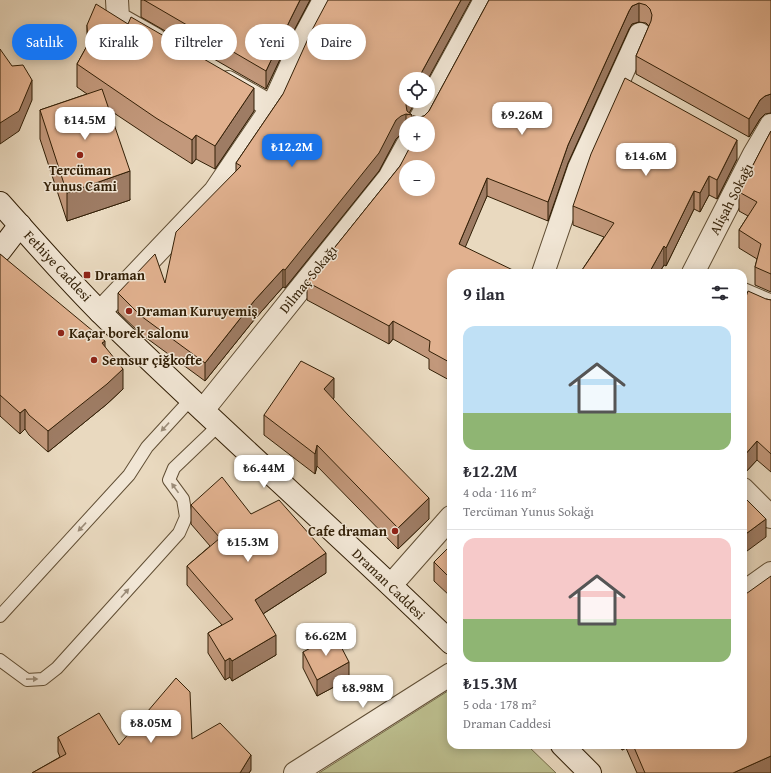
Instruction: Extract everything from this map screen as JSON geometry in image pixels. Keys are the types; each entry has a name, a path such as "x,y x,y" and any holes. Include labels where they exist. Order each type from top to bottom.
{"street":[{"path":"117,0 118,18 161,43"},
{"path":"100,312 215,191 272,107 301,43 324,0"},
{"path":"422,116 485,0"},
{"path":"544,269 579,168 640,34"},
{"path":"212,72 272,107"},
{"path":"619,80 639,91"},
{"name":"Alişah Sokağı","path":"696,269 754,154 771,125"},
{"path":"734,142 754,154"},
{"name":"Dilmaç Sokağı","path":"197,404 389,178 403,152"},
{"name":"Fethiye Caddesi","path":"0,203 100,312"},
{"path":"0,251 20,226"},
{"path":"747,296 771,306"},
{"name":"Draman Caddesi","path":"100,312 447,639"},
{"path":"747,493 771,517"},
{"path":"391,585 447,522"},
{"path":"747,590 771,573"},
{"path":"295,773 447,677"},
{"path":"566,749 590,773"}],"lane":[{"path":"0,616 129,475 147,447 197,404"},
{"path":"0,660 27,680 43,679 57,668 179,533 186,517 183,499 170,480 174,468 219,425"}],"green space":[{"path":"447,692 447,749 531,749 556,773 319,773"}],"building":[{"path":"144,0 300,0 288,24 245,24 245,59 237,54 237,24 185,24"},
{"path":"328,0 461,0 422,72 399,72 399,108 406,108 407,111 412,115 406,114 399,116 379,153 285,270 283,269 254,301 205,363 141,316 118,293 155,254 165,283 176,232 241,166 236,163 283,94 307,41 307,60 366,60 366,24 315,24"},
{"path":"489,0 771,0 771,94 760,100 749,119 636,56 651,21 652,15 650,9 646,5 639,3 632,6 568,145 548,202 487,178 459,244 511,269 447,269 447,361 429,351 430,341 393,321 389,326 307,282 399,167 399,196 435,196 435,160 403,160 407,152 435,152 435,116 424,116 431,108 435,108 435,100"},
{"path":"96,4 128,24 87,24"},
{"path":"131,17 143,24 128,24"},
{"path":"153,30 161,34 161,60 205,60 254,88 215,146 196,135 192,140 156,118 77,64 85,49 85,60 153,60"},
{"path":"0,49 12,66 23,65 32,80 19,111 0,123"},
{"path":"247,60 271,60 266,71"},
{"path":"625,78 737,140 717,180 709,176 700,193 694,191 666,248 664,246 651,269 583,269 614,223 573,206 591,154"},
{"path":"102,89 130,171 67,193 40,110"},
{"path":"771,131 771,274 755,267 761,244 739,230 757,202 739,192"},
{"path":"0,254 105,341 102,343 123,369 107,384 48,431 29,415 25,409 20,413 0,395"},
{"path":"748,291 771,300 771,454 757,441 747,452"},
{"path":"301,361 334,378 324,389 429,498 398,528 317,445 315,454 264,415"},
{"path":"222,477 251,514 279,500 326,553 255,600 276,635 232,661 230,658 225,661 208,633 233,619 187,566 220,538 191,505"},
{"path":"747,500 766,519 747,533"},
{"path":"447,549 447,575 434,562"},
{"path":"771,576 771,756 733,773 645,773 635,749 747,749 747,593"},
{"path":"335,635 349,662 317,680 303,652"},
{"path":"176,678 190,692 192,739 220,723 251,755 240,773 32,773 66,754 58,737 99,713 119,745"}],"place":[{"name":"Tercüman Yunus Cami","path":"80,155"},
{"name":"Draman","path":"87,275"},
{"name":"Draman Kuruyemiş","path":"129,311"},
{"name":"Kaçar borek salonu","path":"61,333"},
{"name":"Semsur çiğkofte","path":"94,360"},
{"name":"Cafe draman","path":"395,531"}]}
